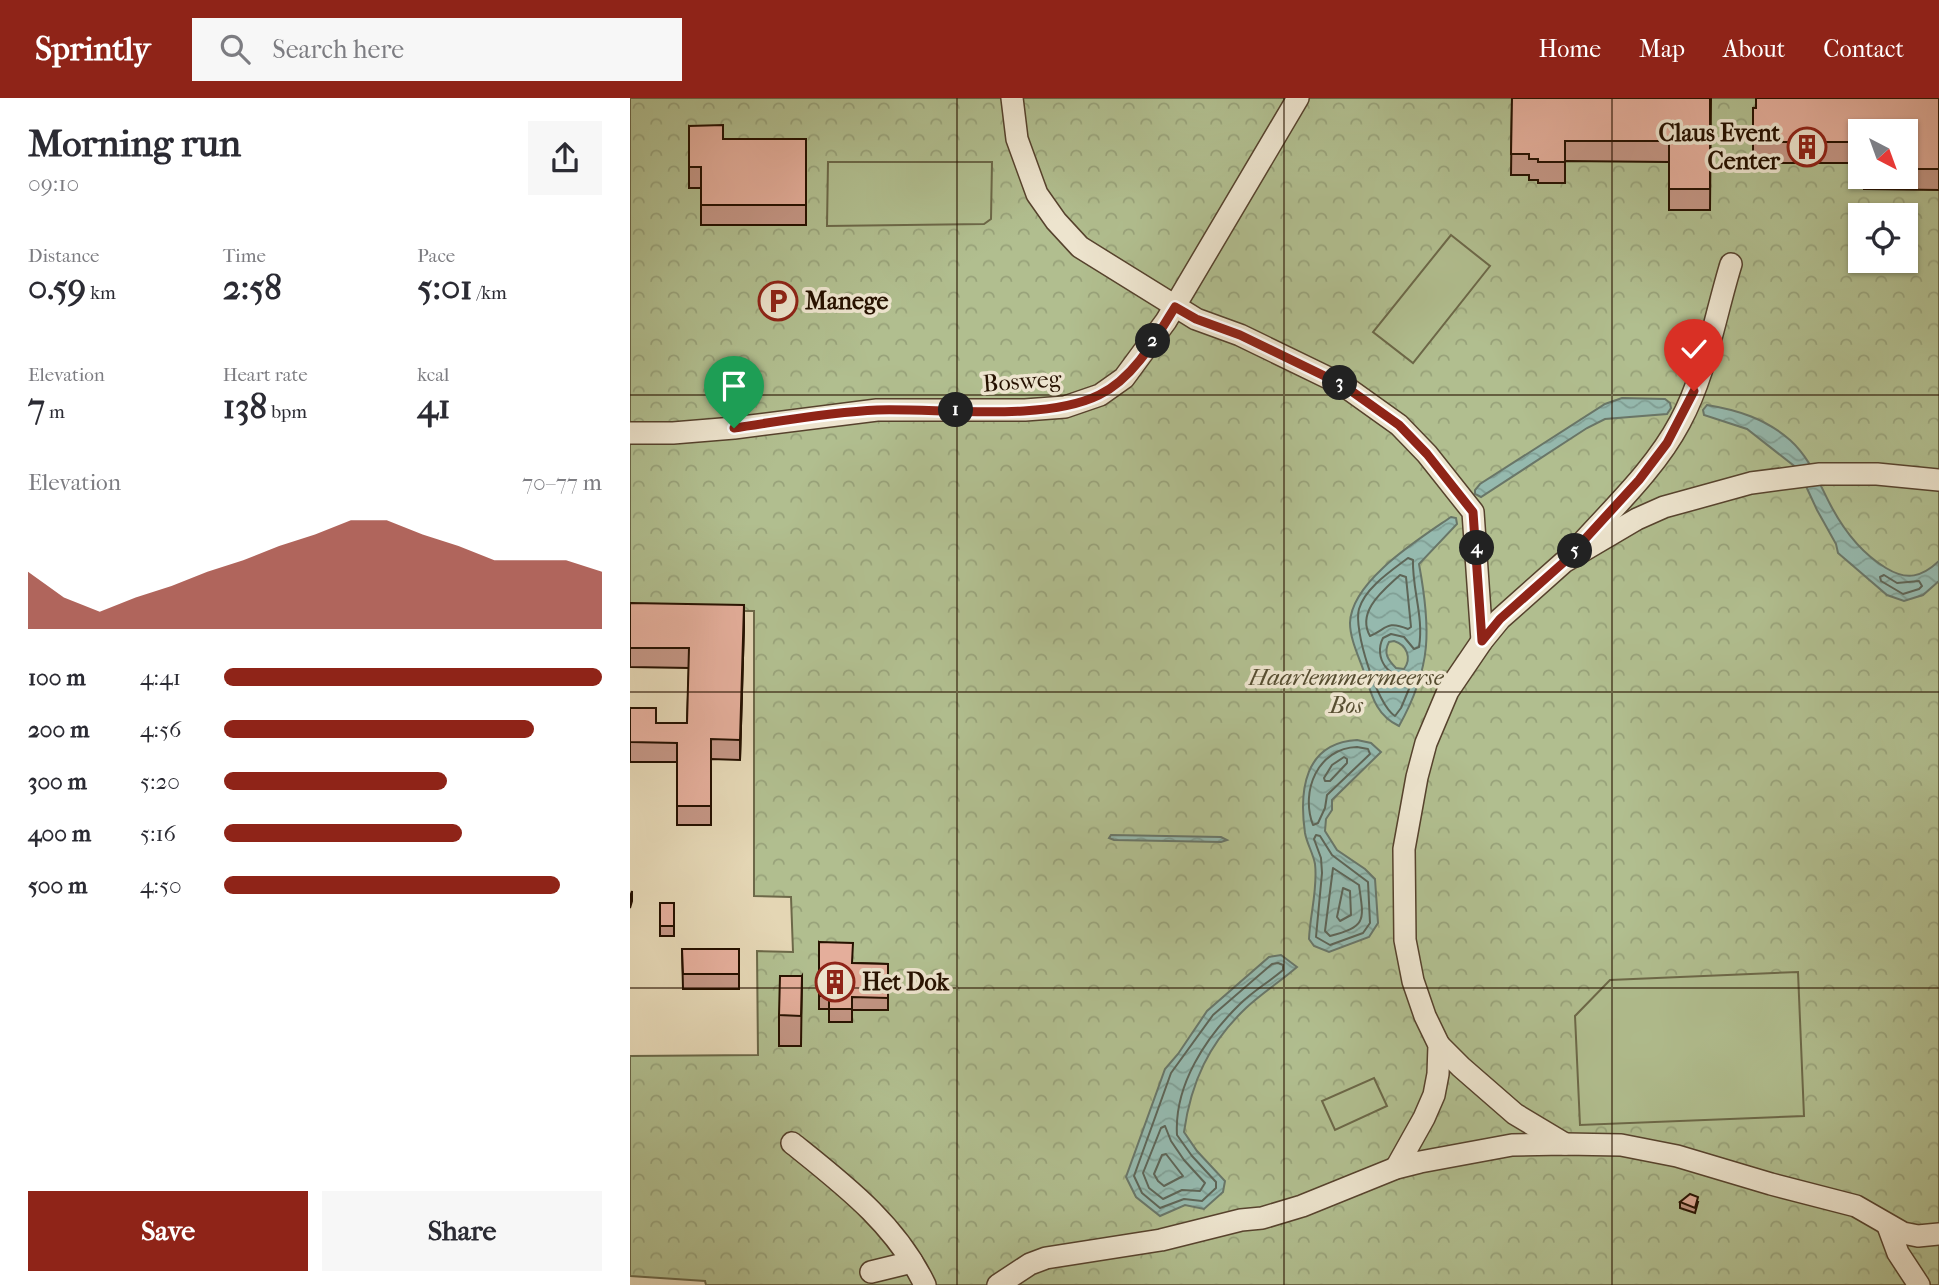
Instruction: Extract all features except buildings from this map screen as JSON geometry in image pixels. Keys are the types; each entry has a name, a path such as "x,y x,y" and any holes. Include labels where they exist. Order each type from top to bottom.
{"street":[{"path":"1012,98 1017,139 1027,170 1038,194 1056,221 1080,247 1196,319 1240,335 1343,385 1399,425 1427,454 1473,512 1482,641"},
{"name":"Bosweg","path":"630,433 734,428 877,410 1025,410 1066,407 1100,395 1124,378 1175,307 1298,98"},
{"path":"1565,1143 1516,1114 1477,1082 1439,1045 1425,1016 1413,981 1405,940 1404,849 1417,777 1435,718 1448,691 1482,641 1500,619 1564,562 1639,480 1681,422 1694,391 1731,264"},
{"path":"1564,562 1637,519 1664,507 1751,483 1819,474 1877,474 1939,480"},
{"path":"1396,1168 1434,1095 1439,1045"},
{"path":"792,1143 849,1189 889,1229 925,1285"},
{"path":"998,1285 1030,1264 1046,1258 1161,1240 1279,1213 1396,1168 1512,1145 1621,1145 1677,1156 1856,1206 1903,1233 1918,1236 1939,1234"},
{"path":"1888,1226 1898,1253 1919,1285"},
{"path":"871,1272 912,1262"}],"green space":[{"name":"Haarlemmermeerse Bos","path":"630,98 1939,98 1939,1285 706,1285 705,1281 630,1276 630,1056 758,1055 757,951 793,952 791,897 754,896 754,611 630,610"},
{"path":"828,162 992,162 991,219 984,224 827,226"},
{"path":"1451,235 1490,266 1413,363 1373,332"},
{"path":"1798,972 1804,1116 1580,1125 1575,1016 1610,980"},
{"path":"1374,1078 1387,1106 1335,1130 1322,1101"}],"water":[{"path":"1622,398 1665,399 1671,408 1667,414 1605,419 1481,497 1475,494 1480,484 1605,404"},
{"path":"1707,405 1751,416 1781,433 1803,454 1841,523 1861,548 1877,562 1901,575 1920,574 1939,561 1939,581 1923,595 1904,601 1887,595 1838,553 1798,469 1747,429 1704,415 1703,410"},
{"path":"1451,517 1456,518 1457,524 1419,564 1426,608 1426,647 1418,685 1399,726 1385,717 1373,698 1353,643 1350,623 1353,607 1374,577 1389,562","holes":["1389,642 1398,643 1408,656 1404,669 1396,668 1386,653"]},
{"path":"1357,740 1371,743 1381,752 1332,800 1332,810 1326,819 1325,831 1337,850 1375,879 1378,923 1369,937 1329,952 1314,946 1309,939 1316,873 1305,833 1303,801 1309,772 1316,760 1339,743"},
{"path":"1111,835 1221,837 1227,840 1114,840 1109,838"},
{"path":"1281,955 1297,967 1258,997 1233,1021 1212,1049 1191,1096 1184,1132 1197,1151 1225,1181 1223,1192 1204,1209 1185,1205 1160,1216 1136,1197 1126,1177 1165,1069 1207,1011 1269,957"}],"place":[{"name":"Claus Event Center","path":"1807,147"},
{"name":"Manege","path":"778,301"},
{"name":"Het Dok","path":"835,982"}],"route":[{"path":"734,428 877,410 1025,410 1066,407 1100,395 1124,378 1175,307 1343,385 1399,425 1427,454 1473,512 1482,641 1500,619 1564,562 1639,480 1681,422 1694,391"}]}
